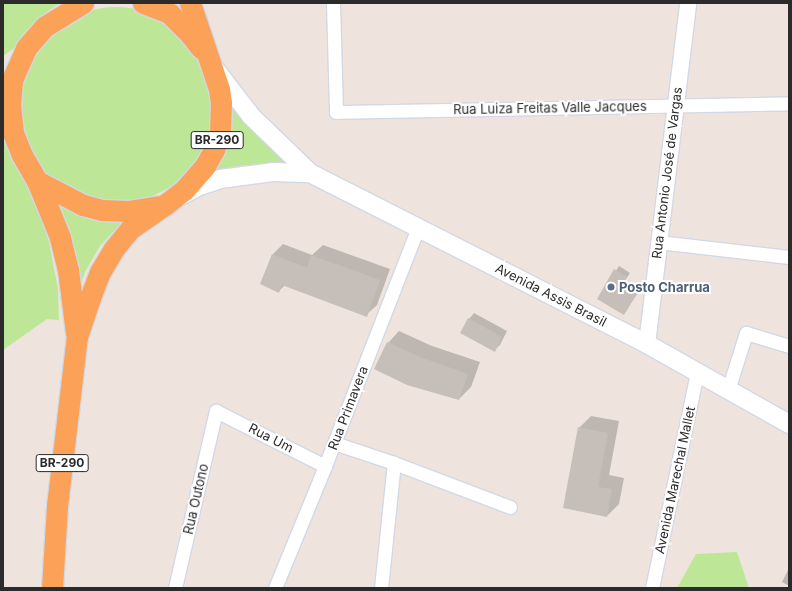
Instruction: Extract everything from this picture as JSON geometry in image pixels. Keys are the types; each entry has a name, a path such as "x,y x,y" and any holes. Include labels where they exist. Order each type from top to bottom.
{"highway":[{"name":"BR-290","path":"77,337 68,270 60,237 37,181 22,155 13,133 8,79 26,48 44,27 84,3"},
{"path":"143,3 169,13 190,34 209,60"},
{"name":"BR-290","path":"52,588 57,506 77,337 100,272 130,229 185,189 205,166 214,150 220,131 221,103 219,89 190,3"},
{"path":"37,181 83,206 102,210 128,211 166,204"}],"main road":[{"name":"Avenida Assis Brasil","path":"209,60 251,116 310,173 647,344 789,424"},
{"name":"Avenida Assis Brasil","path":"166,204 197,187 220,179 273,172 310,173"}],"street":[{"name":"Rua Luiza Freitas Valle Jacques","path":"333,3 336,112 789,103"},
{"name":"Rua Antonio José de Vargas","path":"647,344 674,105 688,3"},
{"name":"Rua Primavera","path":"275,588 325,466 418,228"},
{"path":"658,242 789,257"},
{"path":"728,390 746,333 789,346"},
{"name":"Avenida Marechal Mallet","path":"652,588 697,373"},
{"name":"Rua Um","path":"216,411 325,466"},
{"name":"Rua Outono","path":"176,588 216,411"},
{"path":"334,443 394,463 510,507"},
{"path":"381,588 394,463"}],"green space":[{"path":"3,3 60,3 48,11 19,45 3,56"},
{"path":"116,7 135,9 162,19 178,29 192,43 206,68 212,86 214,105 212,124 202,151 192,167 178,181 153,195 135,201 116,203 97,201 70,191 54,181 40,167 26,142 20,124 18,105 20,86 30,59 40,43 54,29 79,15 97,9"},
{"path":"231,102 297,167 261,164 238,166 208,172"},
{"path":"3,130 10,156 29,183 49,242 58,289 59,320 47,319 3,350"},
{"path":"56,201 126,218 100,246 85,272 77,296"},
{"path":"737,552 749,588 677,588 696,554"}],"building":[{"path":"272,254 307,268 311,255 380,280 367,317 282,285 279,293 260,284"},
{"path":"614,269 627,277 621,286 636,295 624,315 597,299"},
{"path":"468,318 502,337 495,352 460,333"},
{"path":"387,342 420,357 468,374 459,400 407,385 374,369"},
{"path":"578,427 608,433 598,487 612,489 607,517 563,508"}],"place":[{"name":"Posto Charrua","path":"611,287"}]}
